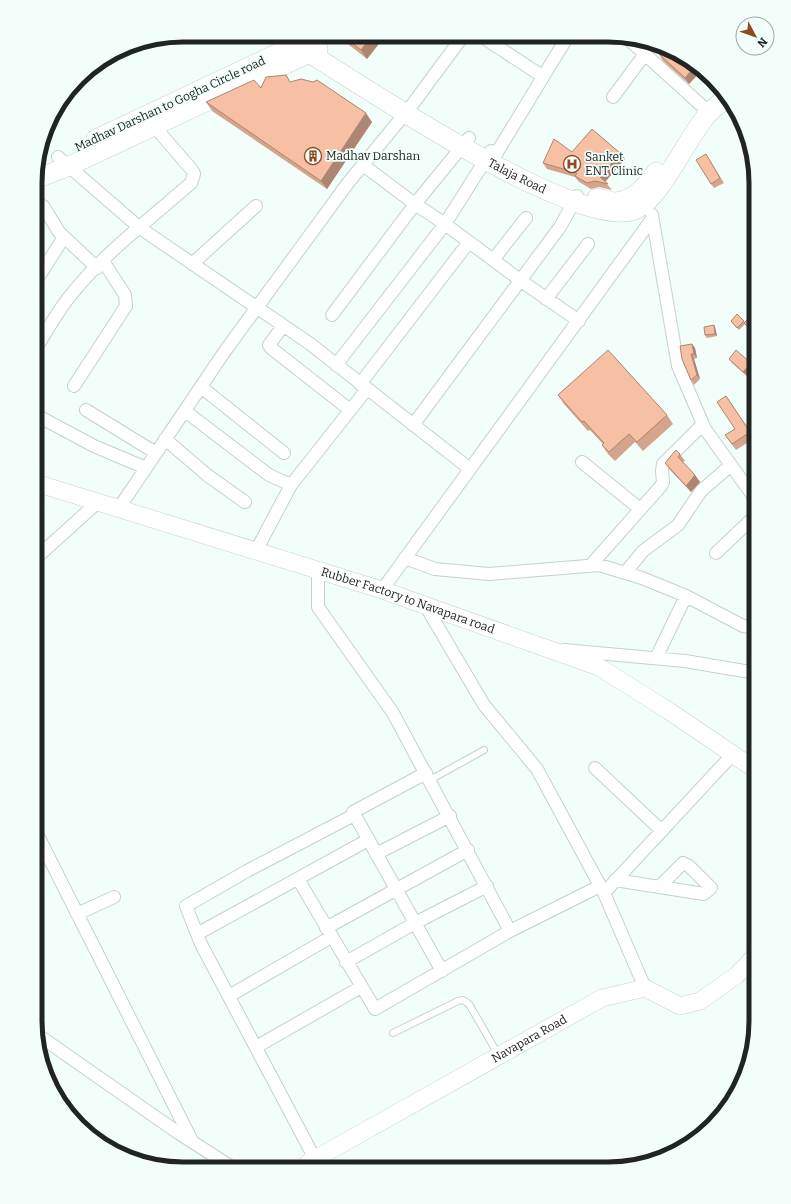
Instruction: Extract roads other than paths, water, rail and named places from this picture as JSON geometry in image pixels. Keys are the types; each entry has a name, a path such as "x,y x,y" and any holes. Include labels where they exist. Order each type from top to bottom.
{"main road":[{"name":"Talaja Road","path":"301,43 465,143 576,198 613,213 623,207 637,210 649,202 707,114 723,101"},
{"path":"42,175 64,161 154,126 301,43"},
{"name":"Madhav Darshan to Gogha Circle road","path":"43,165 64,161 301,43"},
{"name":"Talaja Road","path":"649,202 702,106 717,93"}],"street":[{"path":"119,508 185,410 257,308 363,165 409,109 459,42"},
{"path":"490,42 542,76"},
{"path":"336,365 445,224 564,42"},
{"path":"635,45 702,106"},
{"path":"613,97 645,54"},
{"path":"42,339 69,297 100,265 191,183 193,178 192,170 154,126"},
{"path":"332,315 415,204 465,143"},
{"path":"64,161 140,228 284,326 470,469"},
{"path":"363,165 519,280 579,321"},
{"path":"413,425 519,280 560,227 576,198"},
{"path":"382,590 579,321 649,202"},
{"path":"649,202 678,366 703,424 749,490"},
{"path":"43,206 64,237 100,265 125,295 126,306 74,386"},
{"path":"192,264 256,206"},
{"path":"493,260 526,218"},
{"path":"42,272 64,237"},
{"path":"256,551 291,485 350,410 363,387 469,242"},
{"path":"546,299 588,244"},
{"path":"284,326 269,345 271,348 350,410"},
{"path":"201,387 284,453"},
{"path":"86,410 156,453"},
{"path":"185,410 269,475 291,485"},
{"path":"42,418 80,439 146,468"},
{"path":"590,566 663,482 663,464 703,424"},
{"path":"165,439 207,475 245,502"},
{"path":"582,462 640,509"},
{"path":"625,573 642,550 678,525 701,491 731,465"},
{"name":"Rubber Factory to Navapara road","path":"42,485 382,590 599,667 749,765"},
{"path":"42,553 98,502"},
{"path":"716,553 749,522"},
{"path":"405,558 435,569 489,574 599,565 642,578 686,596 743,626 749,627"},
{"path":"318,570 318,607 393,712 450,816 510,931"},
{"path":"656,658 686,596"},
{"path":"425,605 484,705 537,769 602,889 645,988 680,1006 700,1001 737,975 749,962"},
{"path":"547,648 656,658 749,671"},
{"path":"298,879 375,1009 510,931 602,889 615,880 733,754"},
{"path":"596,768 662,831"},
{"path":"428,776 352,812 442,971"},
{"path":"308,1162 256,1047 197,934 186,906 247,871 354,815"},
{"path":"376,854 450,816"},
{"path":"197,934 368,840"},
{"path":"42,844 192,1141"},
{"path":"229,996 396,890 468,850"},
{"path":"615,880 659,887"},
{"path":"346,962 415,923 487,886"},
{"path":"77,914 114,897"},
{"path":"256,1047 361,987"},
{"name":"Navapara Road","path":"313,1162 602,998 645,988"},
{"path":"43,1038 225,1162"}],"lane":[{"path":"428,776 484,750"},
{"path":"393,1033 458,1001 463,1000 469,1004 499,1056"}],"place":[{"name":"Madhav Darshan","path":"313,156"},
{"name":"Sanket ENT Clinic","path":"572,164"}]}
